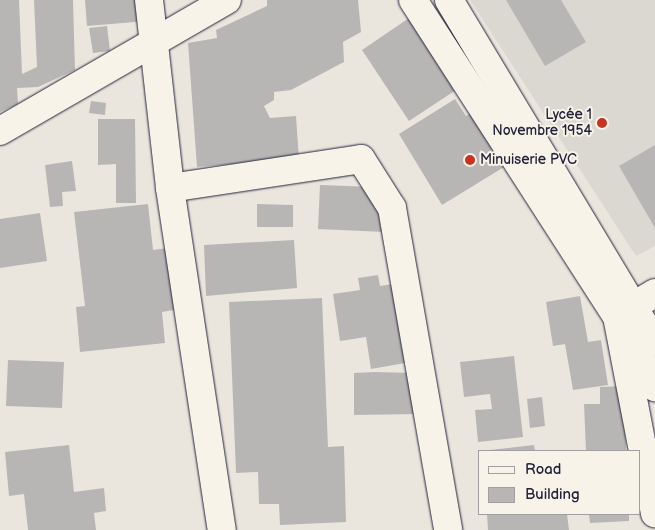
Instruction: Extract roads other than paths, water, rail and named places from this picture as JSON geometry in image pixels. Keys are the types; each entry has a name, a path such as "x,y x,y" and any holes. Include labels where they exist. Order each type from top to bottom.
{"street":[{"path":"149,0 170,188 222,530"},
{"path":"0,131 227,0"},
{"path":"413,0 635,305 655,387"},
{"path":"450,0 635,305 655,343"},
{"path":"170,188 360,159 392,208 448,530"},
{"path":"635,305 655,513"}],"place":[{"name":"Lycée 1 Novembre 1954","path":"602,123"},
{"name":"Minuiserie PVC","path":"470,160"}]}
